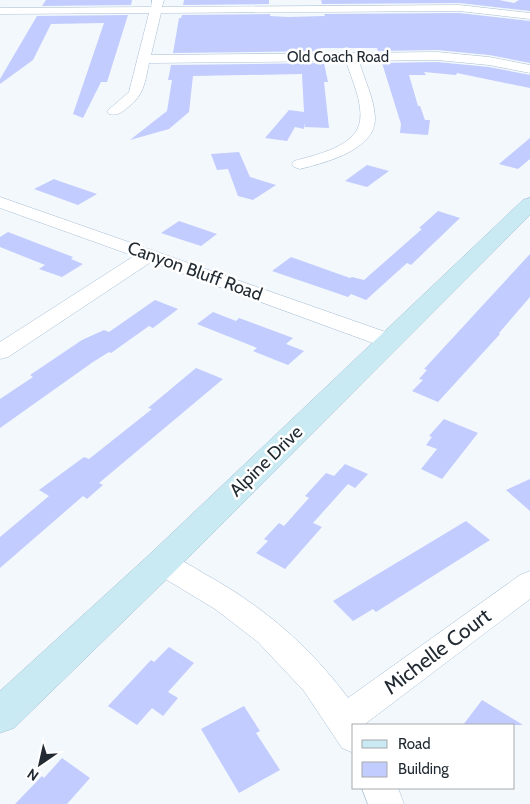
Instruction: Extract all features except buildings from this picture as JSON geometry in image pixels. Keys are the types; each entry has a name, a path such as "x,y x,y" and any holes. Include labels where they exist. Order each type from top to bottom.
{"street":[{"path":"0,25 5,11 16,0"},
{"path":"5,11 156,5 298,4 459,8 491,10 530,16"},
{"path":"114,111 131,99 136,92 156,5"},
{"path":"300,164 343,149 353,143 365,129 367,114 351,57"},
{"name":"Old Coach Road","path":"144,59 454,57 489,61 530,69"},
{"name":"Canyon Bluff Road","path":"0,202 389,341"},
{"name":"Alpine Drive","path":"0,716 162,563 530,204"},
{"path":"0,352 149,255"},
{"path":"162,563 233,606 270,634 310,674 349,728"},
{"name":"Michelle Court","path":"354,724 530,583"},
{"path":"380,789 386,804"}]}
